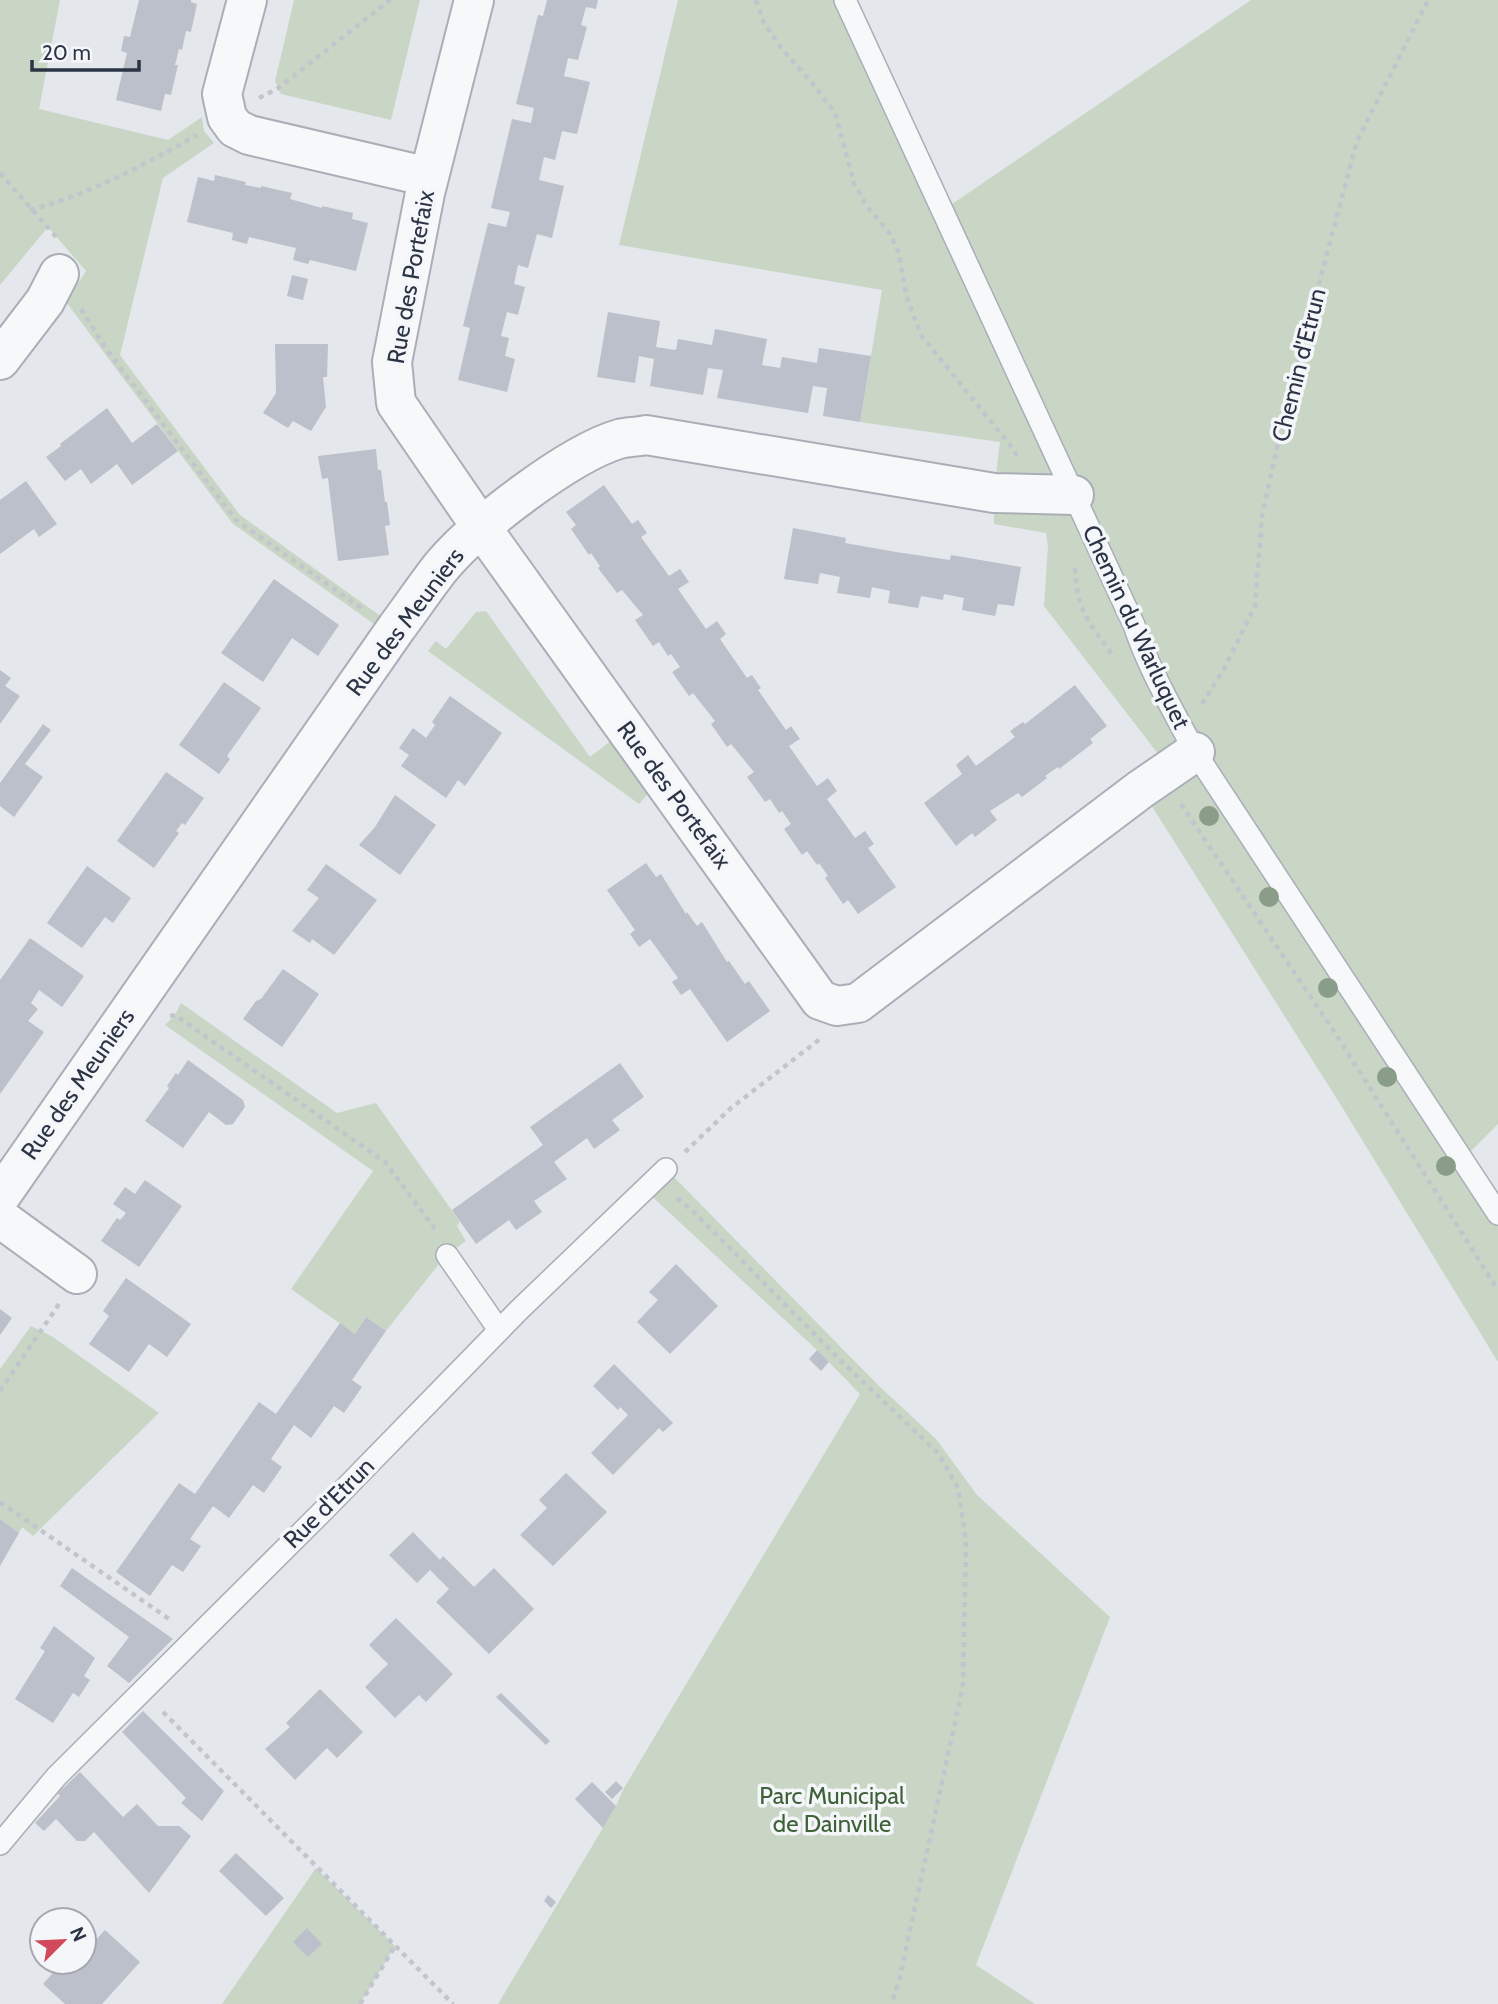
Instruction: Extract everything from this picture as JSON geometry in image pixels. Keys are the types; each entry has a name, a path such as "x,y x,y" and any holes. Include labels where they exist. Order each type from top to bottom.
{"street":[{"path":"227,117 222,94 247,0"},
{"name":"Rue des Portefaix","path":"474,0 429,177 392,362 396,403 481,527 820,1000 837,1006"},
{"name":"Rue des Portefaix","path":"227,117 235,128 249,135 429,177"},
{"path":"0,360 65,272"},
{"name":"Rue des Meuniers","path":"0,1197 442,566 481,527 550,477 593,451 620,439 646,435 994,493 1074,495"},
{"path":"837,1006 858,1003 1183,751"},
{"path":"0,1218 77,1273"}],"lane":[{"name":"Chemin du Warluquet","path":"845,0 1134,625 1183,751 1498,1214"},
{"name":"Rue d'Etrun","path":"0,1844 57,1777 323,1511 499,1330 660,1175"},
{"path":"446,1255 499,1330"}],"path":[{"path":"30,210 66,200 122,176 276,89 390,0"},
{"path":"756,0 764,23 781,48 835,113 854,183 866,205 890,234 898,251 907,298 921,335 1014,450 1033,495"},
{"name":"Chemin d'Etrun","path":"1183,751 1255,606 1262,516 1284,415 1357,141 1428,0"},
{"path":"0,173 30,210 107,350 236,520 379,621 397,627"},
{"path":"1074,557 1076,594 1081,607 1089,626 1116,660"},
{"path":"1183,751 1180,802 1337,1036 1498,1290"},
{"path":"135,1004 153,1018 175,1015 385,1162 442,1238 446,1255"},
{"path":"837,1006 834,1028 732,1108 660,1175 842,1362 938,1453 958,1488 966,1541 963,1685 899,1981 891,2004"},
{"path":"0,1391 77,1273"},
{"path":"0,1503 185,1630 194,1639"},
{"path":"142,1692 453,2004"},
{"path":"360,2004 395,1946"}],"green space":[{"path":"0,0 60,0 39,109 168,140 202,117 204,131 214,143 163,178 120,355 240,515 379,615 379,620 374,624 233,524 66,302 86,271 48,227 0,285"},
{"path":"294,0 420,0 391,120 281,94 275,81"},
{"path":"678,0 845,0 942,211 1251,0 1498,0 1498,1124 1463,1159 1498,1214 1498,1362 1342,1107 1141,789 1169,768 1044,606 1048,546 1046,533 994,524 994,493 1000,442 860,422 882,290 619,245"},
{"path":"486,611 590,757 617,736 653,788 639,804 428,651 436,641 446,649 476,612"},
{"path":"181,1003 337,1113 376,1103 460,1222 457,1226 466,1241 446,1255 386,1331 366,1317 355,1334 291,1289 373,1171 165,1025 175,1015"},
{"name":"Parc Municipal de Dainville","path":"666,1169 878,1385 936,1439 977,1495 1110,1617 976,1965 1035,2004 498,2004 860,1394 817,1350 644,1189"},
{"path":"31,1326 53,1337 159,1413 33,1536 22,1527 19,1533 0,1519 0,1369"},
{"path":"316,1868 395,1946 360,2004 222,2004"}],"building":[{"path":"139,0 191,0 197,4 191,32 186,31 182,50 179,49 171,95 165,94 161,111 116,100 127,53 121,51 124,36 130,37"},
{"path":"547,0 598,0 596,9 586,7 581,25 587,27 578,60 568,58 564,76 590,82 577,134 562,131 555,160 544,157 539,180 564,186 552,238 537,234 528,268 518,265 514,284 525,287 518,315 507,312 501,336 509,338 505,356 515,359 507,392 458,380 470,328 463,326 488,223 506,227 510,212 491,208 512,119 531,123 534,108 516,104 538,15 543,16"},
{"path":"215,175 246,182 245,185 292,193 290,199 353,213 352,219 368,223 356,271 310,260 308,264 293,260 296,248 249,237 247,244 232,240 233,233 187,222 198,177 214,181"},
{"path":"292,275 308,279 303,300 287,296"},
{"path":"608,312 660,321 656,347 676,350 678,339 712,345 715,329 767,339 762,365 780,368 782,357 817,363 819,348 871,356 860,422 823,416 827,388 813,386 808,413 717,398 723,370 708,368 703,395 650,386 654,359 639,356 635,383 597,377"},
{"path":"275,344 328,344 327,377 323,377 326,407 311,431 293,421 288,428 263,413 276,393"},
{"path":"107,408 132,443 157,424 178,451 132,485 117,464 91,484 81,469 65,481 46,457"},
{"path":"376,449 390,525 385,526 389,555 338,561 328,478 322,479 318,456"},
{"path":"26,481 57,524 39,537 34,529 0,554 0,500"},
{"path":"604,485 632,524 638,520 647,533 641,537 669,576 680,569 689,582 678,589 706,629 717,621 726,634 720,639 747,678 752,675 761,688 758,690 786,730 791,726 800,739 789,746 817,786 828,778 837,791 827,799 855,838 865,831 874,844 868,848 896,887 858,914 848,900 843,904 825,878 828,876 819,863 817,865 807,851 802,855 784,829 791,824 782,811 779,813 770,799 765,802 747,777 754,772 731,744 727,747 711,724 715,721 693,693 689,696 672,672 680,667 671,654 668,656 659,642 653,646 635,620 643,615 622,590 617,593 598,568 600,566 591,553 589,555 571,529 576,525 566,512"},
{"path":"793,528 846,538 845,543 896,552 950,560 951,555 1021,567 1014,606 998,604 995,616 962,610 964,598 944,594 943,600 921,596 918,608 888,603 890,591 872,587 870,598 837,593 840,577 820,573 818,584 784,579"},
{"path":"274,579 339,625 318,656 292,638 263,682 221,653"},
{"path":"0,670 11,678 5,686 20,696 0,724"},
{"path":"224,682 261,708 227,756 230,759 219,774 179,745"},
{"path":"1075,685 1107,726 1090,739 1093,743 1059,769 1058,767 1045,776 1047,778 1022,797 1018,793 990,811 997,820 975,837 972,833 956,846 924,803 962,774 956,765 968,755 976,766 1015,737 1010,731 1023,722 1025,724"},
{"path":"450,696 502,733 465,786 458,780 446,798 401,766 409,755 399,748 413,728 426,738 435,725 432,722"},
{"path":"43,724 51,730 25,764 43,777 14,817 0,806 0,783"},
{"path":"166,772 204,798 185,825 182,823 176,831 179,833 154,868 117,841"},
{"path":"395,795 436,825 400,875 359,845 375,827"},
{"path":"646,863 656,877 661,874 686,914 687,912 697,926 702,922 727,962 729,961 745,984 749,981 770,1011 727,1042 690,989 681,995 672,982 678,978 650,939 639,947 630,934 635,930 607,890"},
{"path":"326,864 377,900 334,955 312,939 310,943 292,931 319,898 307,890"},
{"path":"87,866 131,898 113,923 105,917 82,948 47,923"},
{"path":"30,938 84,976 62,1007 39,990 31,1003 38,1009 28,1021 44,1032 0,1094 0,980"},
{"path":"283,969 319,994 282,1047 243,1019"},
{"path":"188,1060 243,1100 245,1107 233,1124 226,1125 209,1112 183,1148 145,1121 169,1088 167,1086 176,1073 178,1075"},
{"path":"620,1063 644,1097 612,1120 620,1130 594,1149 587,1138 554,1162 567,1179 534,1201 542,1212 516,1230 509,1220 476,1244 452,1210 543,1145 530,1127"},
{"path":"145,1180 182,1206 139,1267 101,1241 117,1218 120,1220 126,1213 113,1204 125,1187 135,1194"},
{"path":"676,1264 718,1306 670,1354 637,1322 658,1300 649,1292"},
{"path":"126,1278 191,1324 167,1357 149,1344 129,1372 89,1344 109,1316 103,1311"},
{"path":"0,1309 12,1318 0,1335"},
{"path":"366,1317 386,1331 352,1380 362,1387 344,1413 334,1406 311,1438 294,1425 271,1459 282,1467 264,1493 253,1485 229,1518 213,1506 190,1539 201,1546 183,1572 172,1565 150,1596 116,1572 179,1483 195,1494 259,1402 276,1414 340,1323 355,1334"},
{"path":"817,1350 829,1362 821,1371 809,1359"},
{"path":"614,1364 673,1423 663,1432 659,1428 613,1475 591,1453 628,1415 620,1407 618,1410 593,1386"},
{"path":"566,1473 607,1512 553,1566 520,1535 547,1508 539,1500"},
{"path":"0,1519 19,1533 0,1566"},
{"path":"413,1532 440,1560 443,1556 474,1587 494,1568 534,1609 489,1654 436,1602 449,1589 430,1570 417,1583 389,1555"},
{"path":"72,1568 173,1639 129,1683 107,1666 129,1637 60,1586"},
{"path":"396,1618 453,1674 426,1702 419,1695 395,1718 365,1687 388,1664 369,1645"},
{"path":"54,1626 95,1658 84,1676 90,1680 79,1697 73,1693 53,1723 15,1699 45,1651 40,1648"},
{"path":"320,1689 363,1732 337,1758 327,1748 295,1780 265,1749 290,1727 286,1723"},
{"path":"501,1693 550,1741 546,1745 496,1697"},
{"path":"143,1711 224,1791 202,1821 181,1803 186,1798 122,1732"},
{"path":"80,1772 123,1817 137,1804 158,1826 179,1826 191,1836 149,1893 94,1832 85,1841 77,1841 56,1819 44,1831 35,1823 60,1796 58,1793"},
{"path":"616,1781 623,1788 612,1799 605,1792"},
{"path":"592,1782 616,1806 603,1828 575,1799"},
{"path":"236,1853 284,1898 266,1916 219,1871"},
{"path":"548,1895 556,1902 551,1908 544,1901"},
{"path":"307,1928 322,1944 308,1957 293,1942"},
{"path":"105,1930 140,1962 102,2004 65,2004 43,1984 50,1976 98,1976 98,1938"}]}
